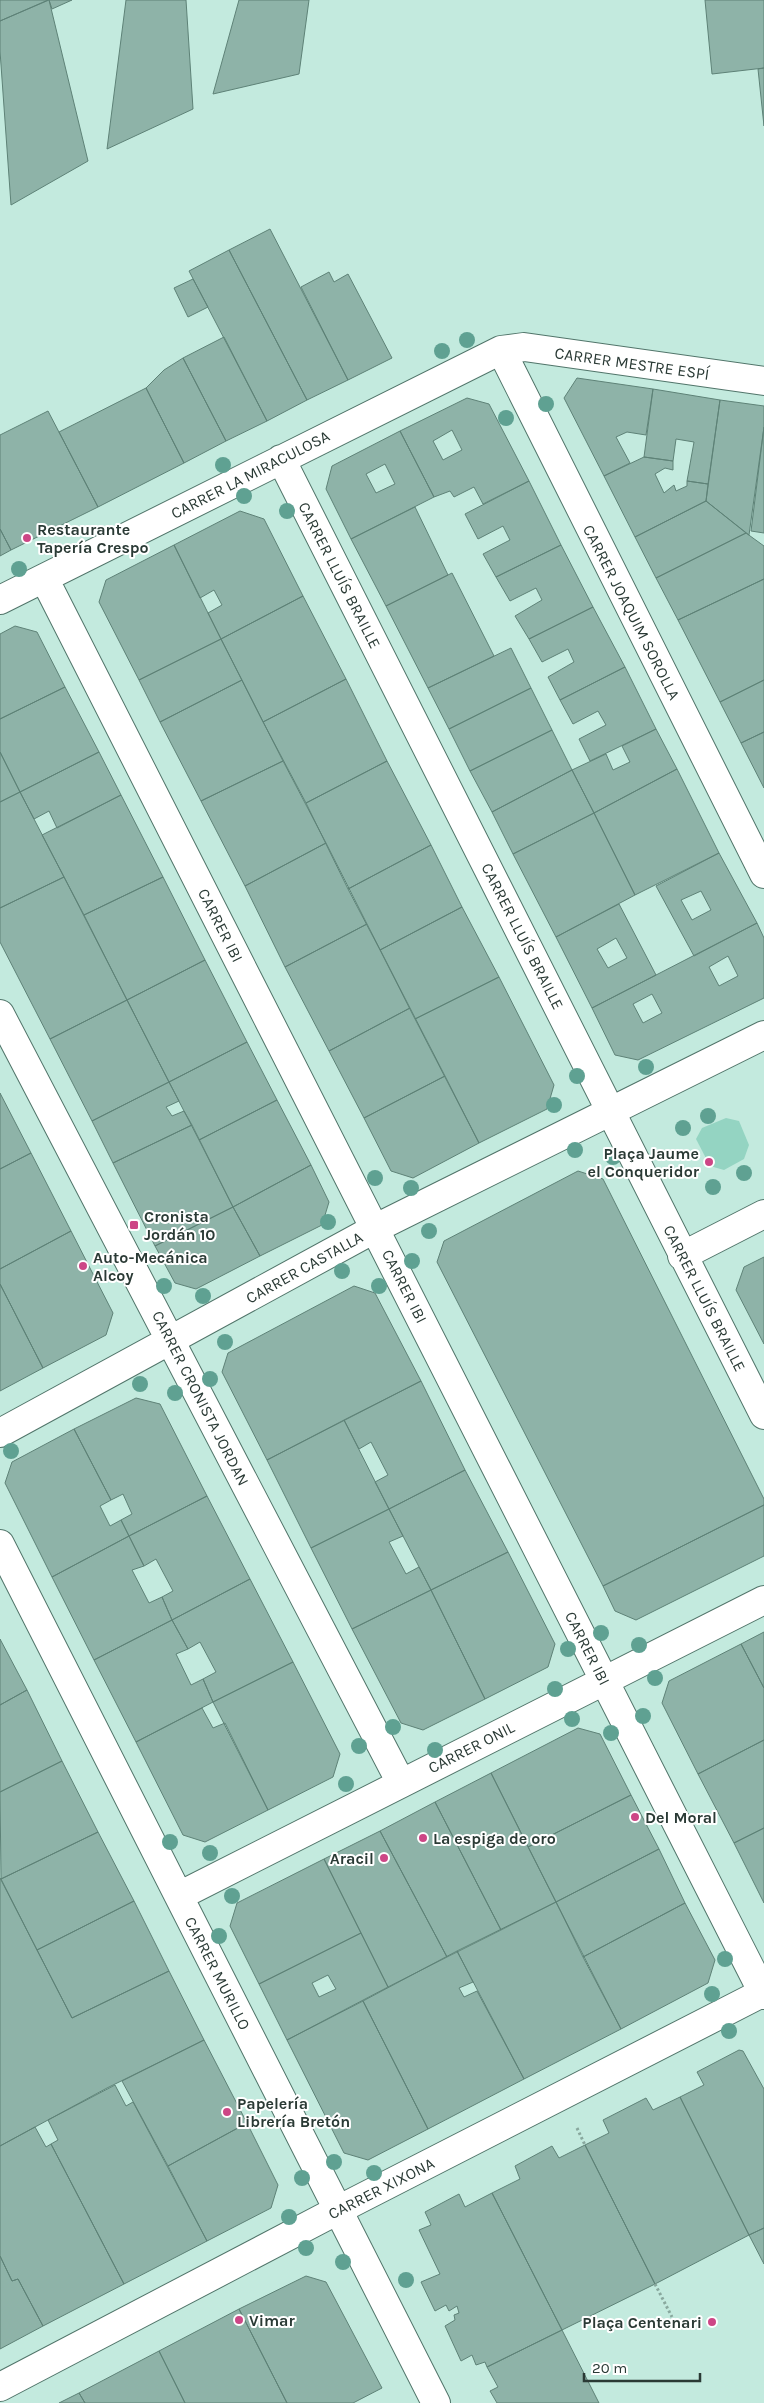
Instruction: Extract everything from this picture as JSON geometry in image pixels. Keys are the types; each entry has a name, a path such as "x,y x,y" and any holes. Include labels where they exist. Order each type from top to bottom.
{"street":[{"name":"CARRER MESTRE ESPÍ","path":"501,350 524,348 764,382"},
{"name":"CARRER LA MIRACULOSA","path":"0,600 501,350"},
{"name":"CARRER JOAQUIM SOROLLA","path":"501,350 764,874"},
{"name":"CARRER LLUÍS BRAILLE","path":"281,459 764,1415"},
{"name":"CARRER IBI","path":"44,578 764,1993"},
{"name":"CARRER CRONISTA JORDAN","path":"0,1014 401,1783"},
{"path":"611,1110 764,1035"},
{"name":"CARRER CASTALLA","path":"0,1433 376,1228 611,1110"},
{"path":"682,1256 764,1214"},
{"name":"CARRER MURILLO","path":"0,1544 436,2403"},
{"name":"CARRER ONIL","path":"179,1896 764,1600"},
{"name":"CARRER XIXONA","path":"0,2387 338,2210 764,1993"}],"path":[{"path":"577,2128 585,2145"},
{"path":"655,2284 672,2317"}],"green space":[{"path":"726,1118 739,1121 749,1145 744,1159 724,1170 710,1166 696,1139 702,1128"}],"building":[{"path":"0,0 48,0 0,21"},
{"path":"49,0 72,0 52,9"},
{"path":"49,0 88,161 11,205 0,51 0,21"},
{"path":"126,0 186,0 193,109 107,149"},
{"path":"239,0 309,0 299,74 213,94"},
{"path":"705,0 764,0 764,68 712,74"},
{"path":"764,68 764,126 758,69"},
{"path":"270,229 348,380 307,400 229,250"},
{"path":"229,250 307,400 267,421 189,271"},
{"path":"329,272 334,282 348,274 392,358 348,380 301,287"},
{"path":"193,279 208,307 188,317 174,288"},
{"path":"224,337 267,421 226,441 183,358"},
{"path":"183,358 226,441 184,463 146,388 164,370"},
{"path":"577,378 653,389 646,435 627,432 616,437 630,463 604,476 564,398"},
{"path":"146,388 184,463 98,507 59,432"},
{"path":"653,389 720,400 708,484 687,481 694,442 676,439 673,461 644,457"},
{"path":"467,398 489,404 529,481 483,504 474,487 454,497 450,491 434,497 400,431","holes":["452,430 462,450 443,460 433,441"]},
{"path":"720,400 764,406 764,427 749,535 706,501"},
{"path":"48,411 98,507 11,550 0,529 0,435"},
{"path":"764,427 764,533 751,531"},
{"path":"400,431 434,497 351,539 326,489 332,466","holes":["385,464 395,484 376,493 366,474"]},
{"path":"644,457 673,461 673,470 665,468 655,474 664,493 674,485 676,491 687,486 687,481 708,484 706,501 635,537 604,476"},
{"path":"529,481 561,545 496,577 483,554 510,540 503,526 478,539 465,514"},
{"path":"706,501 746,533 656,578 635,537"},
{"path":"415,507 448,575 386,606 351,539"},
{"path":"240,511 264,519 303,596 221,639 208,613 222,605 214,590 200,598 174,545"},
{"path":"0,529 11,550 0,556"},
{"path":"746,533 764,546 764,579 678,620 656,578"},
{"path":"174,545 221,639 139,680 99,602 106,580"},
{"path":"561,545 593,607 529,639 515,616 542,600 536,588 510,601 496,577"},
{"path":"452,573 494,656 428,688 386,606"},
{"path":"764,579 764,680 720,702 678,620"},
{"path":"303,596 346,679 263,722 221,639"},
{"path":"593,607 625,667 560,700 548,677 574,662 568,649 542,662 529,639"},
{"path":"15,626 37,632 65,687 0,719 0,634"},
{"path":"221,639 242,680 160,722 139,680"},
{"path":"511,648 531,688 449,729 428,688"},
{"path":"625,667 656,729 590,761 579,739 606,725 598,711 573,724 560,700"},
{"path":"346,679 387,761 306,803 263,722"},
{"path":"242,680 283,761 201,801 160,722"},
{"path":"764,680 764,732 741,743 720,702"},
{"path":"65,687 99,752 20,792 0,752 0,719"},
{"path":"531,688 552,730 470,771 449,729"},
{"path":"656,729 677,769 594,813 572,770 606,754 613,770 630,762 622,746"},
{"path":"552,730 572,770 492,812 470,771"},
{"path":"764,732 764,788 741,743"},
{"path":"0,752 20,792 0,802"},
{"path":"99,752 121,795 57,828 49,811 34,819 20,792"},
{"path":"283,761 326,843 245,886 201,801"},
{"path":"387,761 431,845 348,889 306,803"},
{"path":"677,769 719,853 635,895 594,813"},
{"path":"572,770 594,813 513,854 492,812"},
{"path":"20,792 64,877 0,908 0,802"},
{"path":"121,795 163,877 84,915 42,835"},
{"path":"594,813 635,895 556,937 513,854"},
{"path":"326,843 367,924 285,967 245,886"},
{"path":"431,845 462,907 380,950 348,889"},
{"path":"719,853 757,923 694,956 656,886","holes":["701,891 711,910 692,920 681,900"]},
{"path":"64,877 127,1000 50,1039 0,942 0,908"},
{"path":"163,877 205,960 127,1000 84,915"},
{"path":"619,904 656,975 592,1008 556,937","holes":["616,938 627,958 608,968 597,949"]},
{"path":"462,907 499,977 415,1019 380,950"},
{"path":"757,923 764,938 764,998 638,1060 615,1055 592,1008","holes":["728,956 738,976 719,986 709,967","652,994 662,1013 643,1023 633,1004"]},
{"path":"367,924 410,1008 329,1051 285,967"},
{"path":"205,960 247,1042 169,1082 127,1000"},
{"path":"499,977 554,1085 547,1109 479,1143 415,1019"},
{"path":"127,1000 169,1082 92,1121 50,1039"},
{"path":"410,1008 445,1076 364,1118 329,1051"},
{"path":"247,1042 277,1100 199,1140 169,1082"},
{"path":"445,1076 479,1143 413,1178 391,1171 364,1118"},
{"path":"169,1082 179,1101 166,1107 172,1116 184,1111 192,1125 113,1163 92,1121"},
{"path":"0,1093 31,1153 0,1169"},
{"path":"277,1100 311,1165 233,1207 199,1140"},
{"path":"192,1125 233,1207 155,1246 113,1163"},
{"path":"31,1153 71,1231 0,1269 0,1169"},
{"path":"311,1165 329,1202 322,1225 260,1256 233,1207"},
{"path":"578,1171 603,1179 764,1499 764,1505 603,1586 437,1262 444,1241"},
{"path":"233,1207 260,1256 196,1289 175,1283 155,1246"},
{"path":"71,1231 113,1313 106,1335 43,1368 0,1284 0,1269"},
{"path":"764,1257 764,1344 736,1290 744,1267"},
{"path":"0,1284 43,1368 0,1391"},
{"path":"354,1286 375,1293 421,1381 267,1460 222,1372 228,1353"},
{"path":"421,1381 465,1470 389,1509 375,1482 388,1475 371,1442 359,1449 344,1420"},
{"path":"136,1398 160,1404 207,1496 129,1536 121,1520 132,1514 123,1494 111,1500 74,1429"},
{"path":"344,1420 389,1509 311,1548 267,1460"},
{"path":"74,1429 111,1500 100,1506 110,1526 121,1520 129,1536 52,1577 5,1483 12,1462"},
{"path":"465,1470 508,1552 431,1590 389,1509"},
{"path":"207,1496 250,1579 172,1620 162,1597 173,1591 156,1559 144,1566 129,1536"},
{"path":"764,1505 764,1556 636,1620 615,1611 603,1586"},
{"path":"389,1509 403,1536 389,1542 406,1574 419,1567 431,1590 352,1629 311,1548"},
{"path":"129,1536 144,1566 132,1570 149,1603 162,1597 172,1620 94,1660 52,1577"},
{"path":"508,1552 555,1644 548,1667 485,1699 431,1590"},
{"path":"250,1579 293,1662 213,1702 203,1679 216,1672 200,1642 188,1649 172,1620"},
{"path":"431,1590 485,1699 423,1730 401,1723 352,1629"},
{"path":"172,1620 188,1649 176,1654 191,1685 203,1679 213,1702 136,1742 94,1660"},
{"path":"764,1632 764,1688 741,1644"},
{"path":"0,1639 27,1690 0,1705"},
{"path":"741,1644 764,1688 764,1740 698,1774 662,1703 669,1681"},
{"path":"293,1662 340,1754 333,1777 268,1810 213,1702"},
{"path":"27,1690 62,1761 0,1792 0,1705"},
{"path":"202,1708 213,1728 225,1723 268,1810 205,1842 183,1835 136,1742"},
{"path":"578,1728 600,1734 631,1795 528,1847 491,1773"},
{"path":"764,1740 764,1828 734,1843 698,1774"},
{"path":"62,1761 98,1832 1,1879 0,1792"},
{"path":"491,1773 556,1902 501,1930 435,1802"},
{"path":"631,1795 659,1849 556,1902 528,1847"},
{"path":"435,1802 501,1930 447,1957 380,1831"},
{"path":"764,1828 764,1903 734,1843"},
{"path":"380,1831 447,1957 388,1987 324,1859"},
{"path":"98,1832 134,1901 37,1950 1,1879"},
{"path":"659,1849 685,1903 583,1957 556,1902"},
{"path":"324,1859 361,1933 259,1984 230,1926 237,1903"},
{"path":"0,1878 72,2018 169,1971 204,2040 107,2088 0,2146"},
{"path":"134,1901 169,1971 72,2018 37,1950"},
{"path":"556,1902 621,2029 524,2079 457,1951"},
{"path":"685,1903 715,1960 708,1983 621,2029 583,1957"},
{"path":"361,1933 388,1987 287,2040 259,1984","holes":["328,1975 336,1989 319,1997 312,1983"]},
{"path":"457,1951 473,1982 459,1988 464,1997 477,1991 524,2079 428,2129 363,2001"},
{"path":"363,2001 428,2129 368,2160 344,2153 287,2040"},
{"path":"204,2040 247,2123 168,2166 122,2081"},
{"path":"739,2050 743,2051 764,2089 764,2228 749,2235 680,2097 704,2085 697,2072"},
{"path":"115,2085 126,2106 133,2102 207,2241 124,2284 51,2144 58,2140 48,2120"},
{"path":"680,2097 749,2235 655,2284 585,2145 609,2133 603,2120 646,2098 653,2110"},
{"path":"247,2123 278,2185 271,2208 207,2241 168,2166"},
{"path":"35,2127 46,2147 51,2144 124,2284 43,2326 18,2279 12,2281 0,2256 0,2146"},
{"path":"585,2145 655,2284 562,2330 492,2193 520,2179 515,2166 552,2146 559,2158"},
{"path":"492,2193 562,2330 487,2367 485,2362 476,2365 472,2355 461,2361 445,2326 455,2320 454,2315 459,2313 457,2306 449,2311 446,2305 435,2311 421,2282 440,2274 419,2230 431,2225 425,2212 459,2194 465,2207"},
{"path":"764,2228 764,2264 749,2235"},
{"path":"0,2256 12,2281 18,2279 43,2326 0,2349"},
{"path":"306,2276 326,2282 382,2388 353,2403 287,2403 239,2309"},
{"path":"239,2309 287,2403 185,2403 159,2351"},
{"path":"562,2330 599,2403 497,2403 490,2391 498,2387 487,2367"},
{"path":"159,2351 185,2403 85,2403 79,2393"},
{"path":"79,2393 85,2403 59,2403"}],"place":[{"name":"Restaurante Tapería Crespo","path":"27,538"},
{"name":"Plaça Jaume el Conqueridor","path":"709,1162"},
{"name":"Cronista Jordán 10","path":"134,1225"},
{"name":"Auto-Mecánica Alcoy","path":"83,1266"},
{"name":"Del Moral","path":"635,1817"},
{"name":"La espiga de oro","path":"423,1838"},
{"name":"Aracil","path":"384,1858"},
{"name":"Papelería Librería Bretón","path":"227,2112"},
{"name":"Vimar","path":"239,2320"},
{"name":"Plaça Centenari","path":"712,2322"}]}
